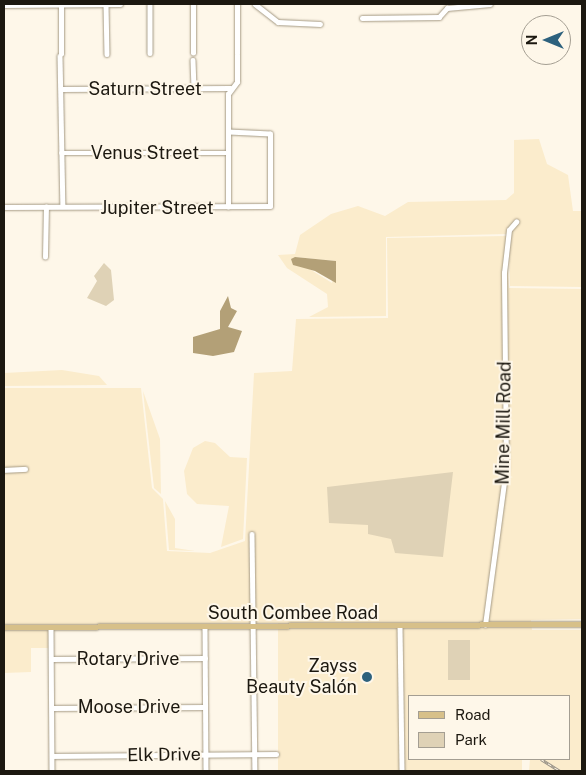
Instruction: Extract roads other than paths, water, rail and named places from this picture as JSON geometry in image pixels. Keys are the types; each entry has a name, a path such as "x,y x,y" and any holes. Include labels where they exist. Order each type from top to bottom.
{"main road":[{"name":"South Combee Road","path":"4,627 582,624"}],"street":[{"path":"61,4 60,55 63,206"},
{"path":"106,4 107,54"},
{"path":"4,5 120,4"},
{"path":"150,4 150,53"},
{"path":"193,4 193,53"},
{"path":"228,207 230,88 237,82 237,4"},
{"path":"255,4 278,22 320,24"},
{"path":"362,18 434,18 446,6 490,4"},
{"path":"193,60 194,88"},
{"name":"Saturn Street","path":"61,89 230,88"},
{"name":"Jupiter Street","path":"4,206 270,206 270,134 229,132"},
{"name":"Venus Street","path":"62,153 228,152"},
{"path":"45,256 46,207"},
{"name":"Mine Mill Road","path":"485,625 506,468 504,273 509,230 516,222"},
{"path":"4,470 25,470"},
{"path":"252,534 255,771"},
{"path":"400,626 402,771"},
{"path":"51,627 52,771"},
{"path":"205,627 206,771"},
{"name":"Rotary Drive","path":"52,659 205,658"},
{"name":"Moose Drive","path":"52,708 205,707"},
{"name":"Elk Drive","path":"52,756 276,754"}],"railway":[{"path":"543,760 560,771"}],"place":[{"name":"Zayss Beauty Salón","path":"367,677"}]}
